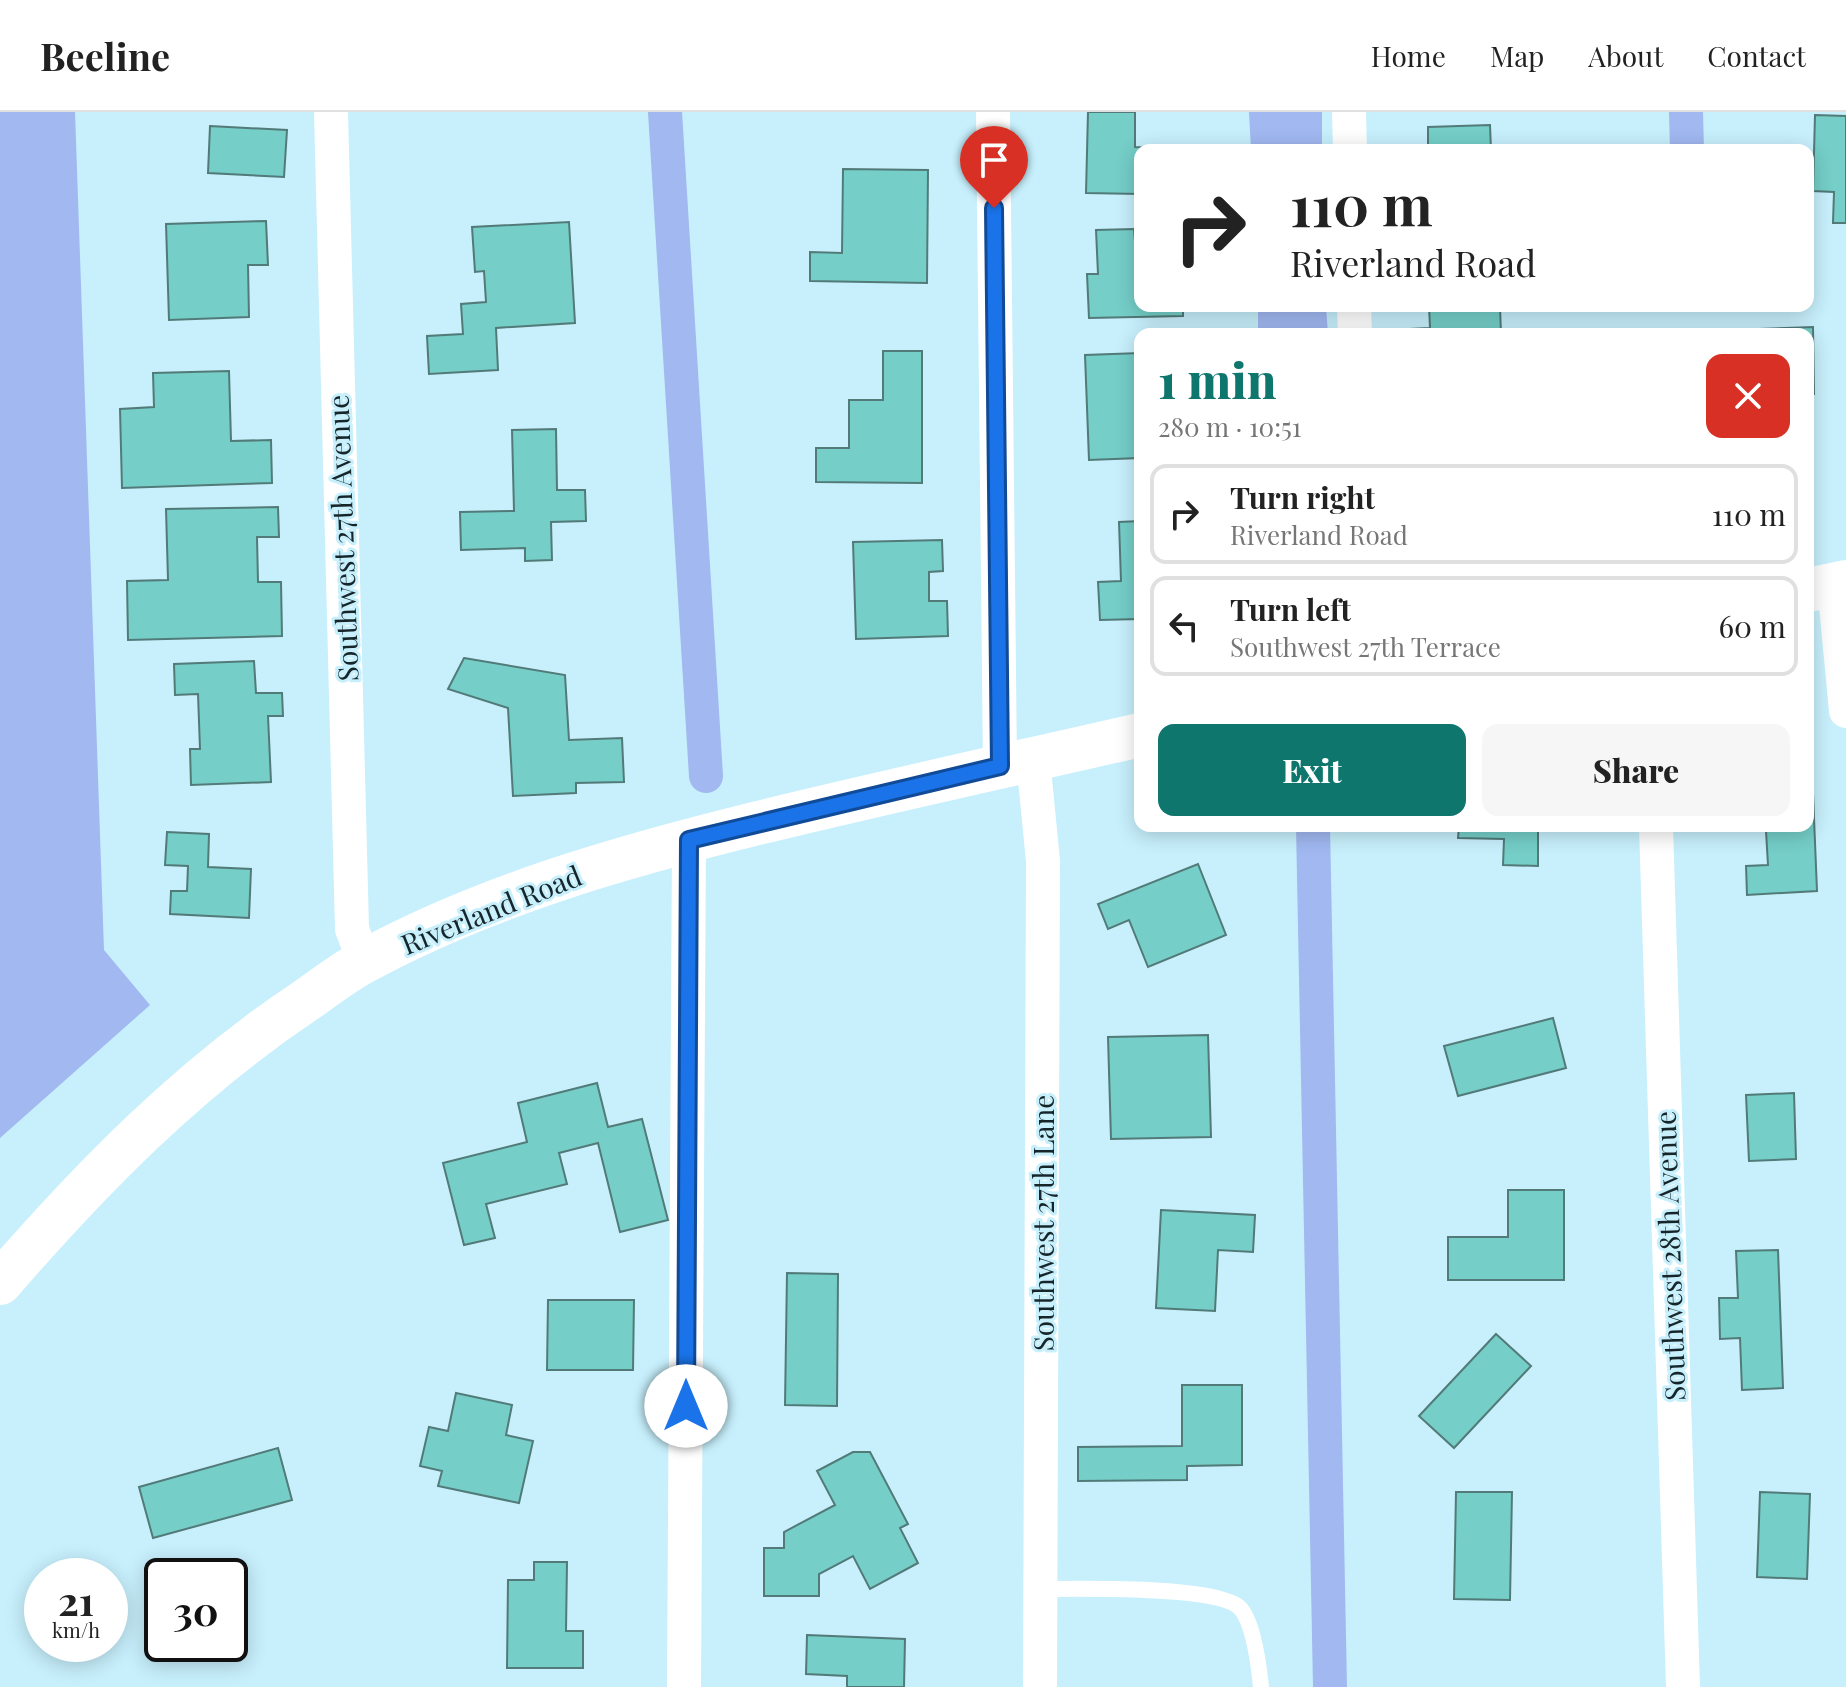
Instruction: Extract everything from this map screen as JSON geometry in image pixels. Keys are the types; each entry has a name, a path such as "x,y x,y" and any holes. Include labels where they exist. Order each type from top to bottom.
{"street":[{"name":"Southwest 27th Avenue","path":"331,112 352,929 364,961"},
{"name":"Southwest 27th Lane","path":"993,112 1016,763 1043,861 1040,1687"},
{"path":"1349,112 1350,144"},
{"path":"1829,585 1846,711"},
{"name":"Riverland Road","path":"0,1283 82,1189 176,1098 268,1025 364,961 534,885 689,840 1134,736"},
{"name":"Southwest 28th Avenue","path":"1656,832 1683,1687"},
{"path":"684,1687 689,840"}],"lane":[{"path":"1040,1589 1170,1591 1227,1600 1241,1610 1254,1644 1261,1687"}],"water":[{"path":"0,112 75,112 104,950 150,1005 0,1138"},
{"path":"1249,112 1322,112 1322,144 1251,144"},
{"path":"1258,312 1326,312 1328,328 1258,328"}],"building":[{"path":"1088,112 1135,112 1134,194 1086,193"},
{"path":"1815,115 1846,116 1846,223 1833,223 1834,192 1814,191"},
{"path":"1490,125 1491,144 1428,144 1428,127"},
{"path":"210,126 287,130 284,177 208,173"},
{"path":"843,169 928,170 927,283 810,281 810,252 842,253"},
{"path":"266,221 268,265 248,265 249,317 169,320 166,224"},
{"path":"569,222 575,323 496,328 498,370 429,374 427,336 463,334 461,304 486,302 484,271 475,272 472,227"},
{"path":"1134,229 1134,312 1183,312 1183,316 1089,318 1087,274 1098,274 1096,230"},
{"path":"1429,312 1500,312 1501,328 1430,328"},
{"path":"883,351 922,351 922,483 816,482 816,448 849,448 849,400 883,400"},
{"path":"1134,353 1134,458 1089,460 1085,355"},
{"path":"229,371 231,441 271,440 272,483 122,488 120,409 154,407 153,373"},
{"path":"556,429 557,490 585,490 586,521 551,522 552,560 525,561 525,548 461,550 460,512 514,511 512,430"},
{"path":"278,507 279,537 257,537 258,582 281,582 282,636 128,640 127,581 168,580 166,509"},
{"path":"1134,521 1134,619 1100,620 1098,582 1121,581 1119,522"},
{"path":"942,540 943,571 929,572 929,601 947,601 948,636 856,639 853,542"},
{"path":"464,658 565,675 569,740 622,738 624,782 576,783 576,793 513,796 508,708 448,689"},
{"path":"254,661 256,693 282,693 283,716 268,716 271,782 191,785 190,749 200,749 198,694 175,695 174,664"},
{"path":"1814,818 1817,891 1747,895 1746,866 1768,865 1766,832 1814,832"},
{"path":"167,832 209,834 208,867 251,869 249,918 170,914 171,891 187,891 188,866 165,865"},
{"path":"1458,832 1538,832 1538,866 1503,865 1504,839 1458,838"},
{"path":"1198,864 1226,935 1148,967 1129,920 1108,929 1098,904"},
{"path":"1553,1018 1566,1068 1458,1096 1444,1046"},
{"path":"1208,1035 1211,1137 1111,1139 1108,1037"},
{"path":"597,1083 608,1127 642,1119 668,1220 620,1232 598,1143 559,1153 567,1184 486,1204 495,1238 464,1245 443,1163 527,1142 518,1103"},
{"path":"1794,1093 1796,1159 1749,1161 1746,1095"},
{"path":"1508,1190 1564,1190 1564,1280 1448,1280 1448,1237 1508,1237"},
{"path":"1161,1210 1255,1215 1253,1252 1218,1250 1215,1311 1156,1308"},
{"path":"1778,1250 1783,1388 1742,1390 1740,1338 1720,1339 1719,1298 1738,1298 1736,1251"},
{"path":"787,1273 838,1274 837,1406 785,1405"},
{"path":"548,1300 634,1300 633,1370 547,1370"},
{"path":"1496,1334 1531,1366 1454,1448 1419,1416"},
{"path":"1182,1385 1242,1385 1242,1465 1187,1466 1187,1480 1078,1481 1078,1447 1182,1446"},
{"path":"456,1393 512,1405 506,1435 533,1441 519,1503 438,1486 442,1471 420,1466 429,1427 448,1431"},
{"path":"278,1448 292,1500 153,1538 139,1487"},
{"path":"853,1452 870,1452 908,1524 900,1528 918,1563 870,1589 853,1556 819,1574 819,1596 764,1596 764,1548 784,1548 784,1532 835,1505 817,1471"},
{"path":"1456,1492 1512,1492 1510,1600 1454,1599"},
{"path":"1760,1492 1810,1494 1807,1579 1757,1577"},
{"path":"534,1562 567,1562 566,1631 583,1631 583,1668 507,1668 508,1580 534,1580"},
{"path":"807,1635 905,1639 904,1687 847,1687 847,1676 806,1674"}],"waterway":[{"path":"665,112 706,776"},
{"path":"1686,112 1687,144"},
{"path":"1313,832 1330,1687"}],"route":[{"path":"686,1406 689,840 1000,766 994,208"}]}
